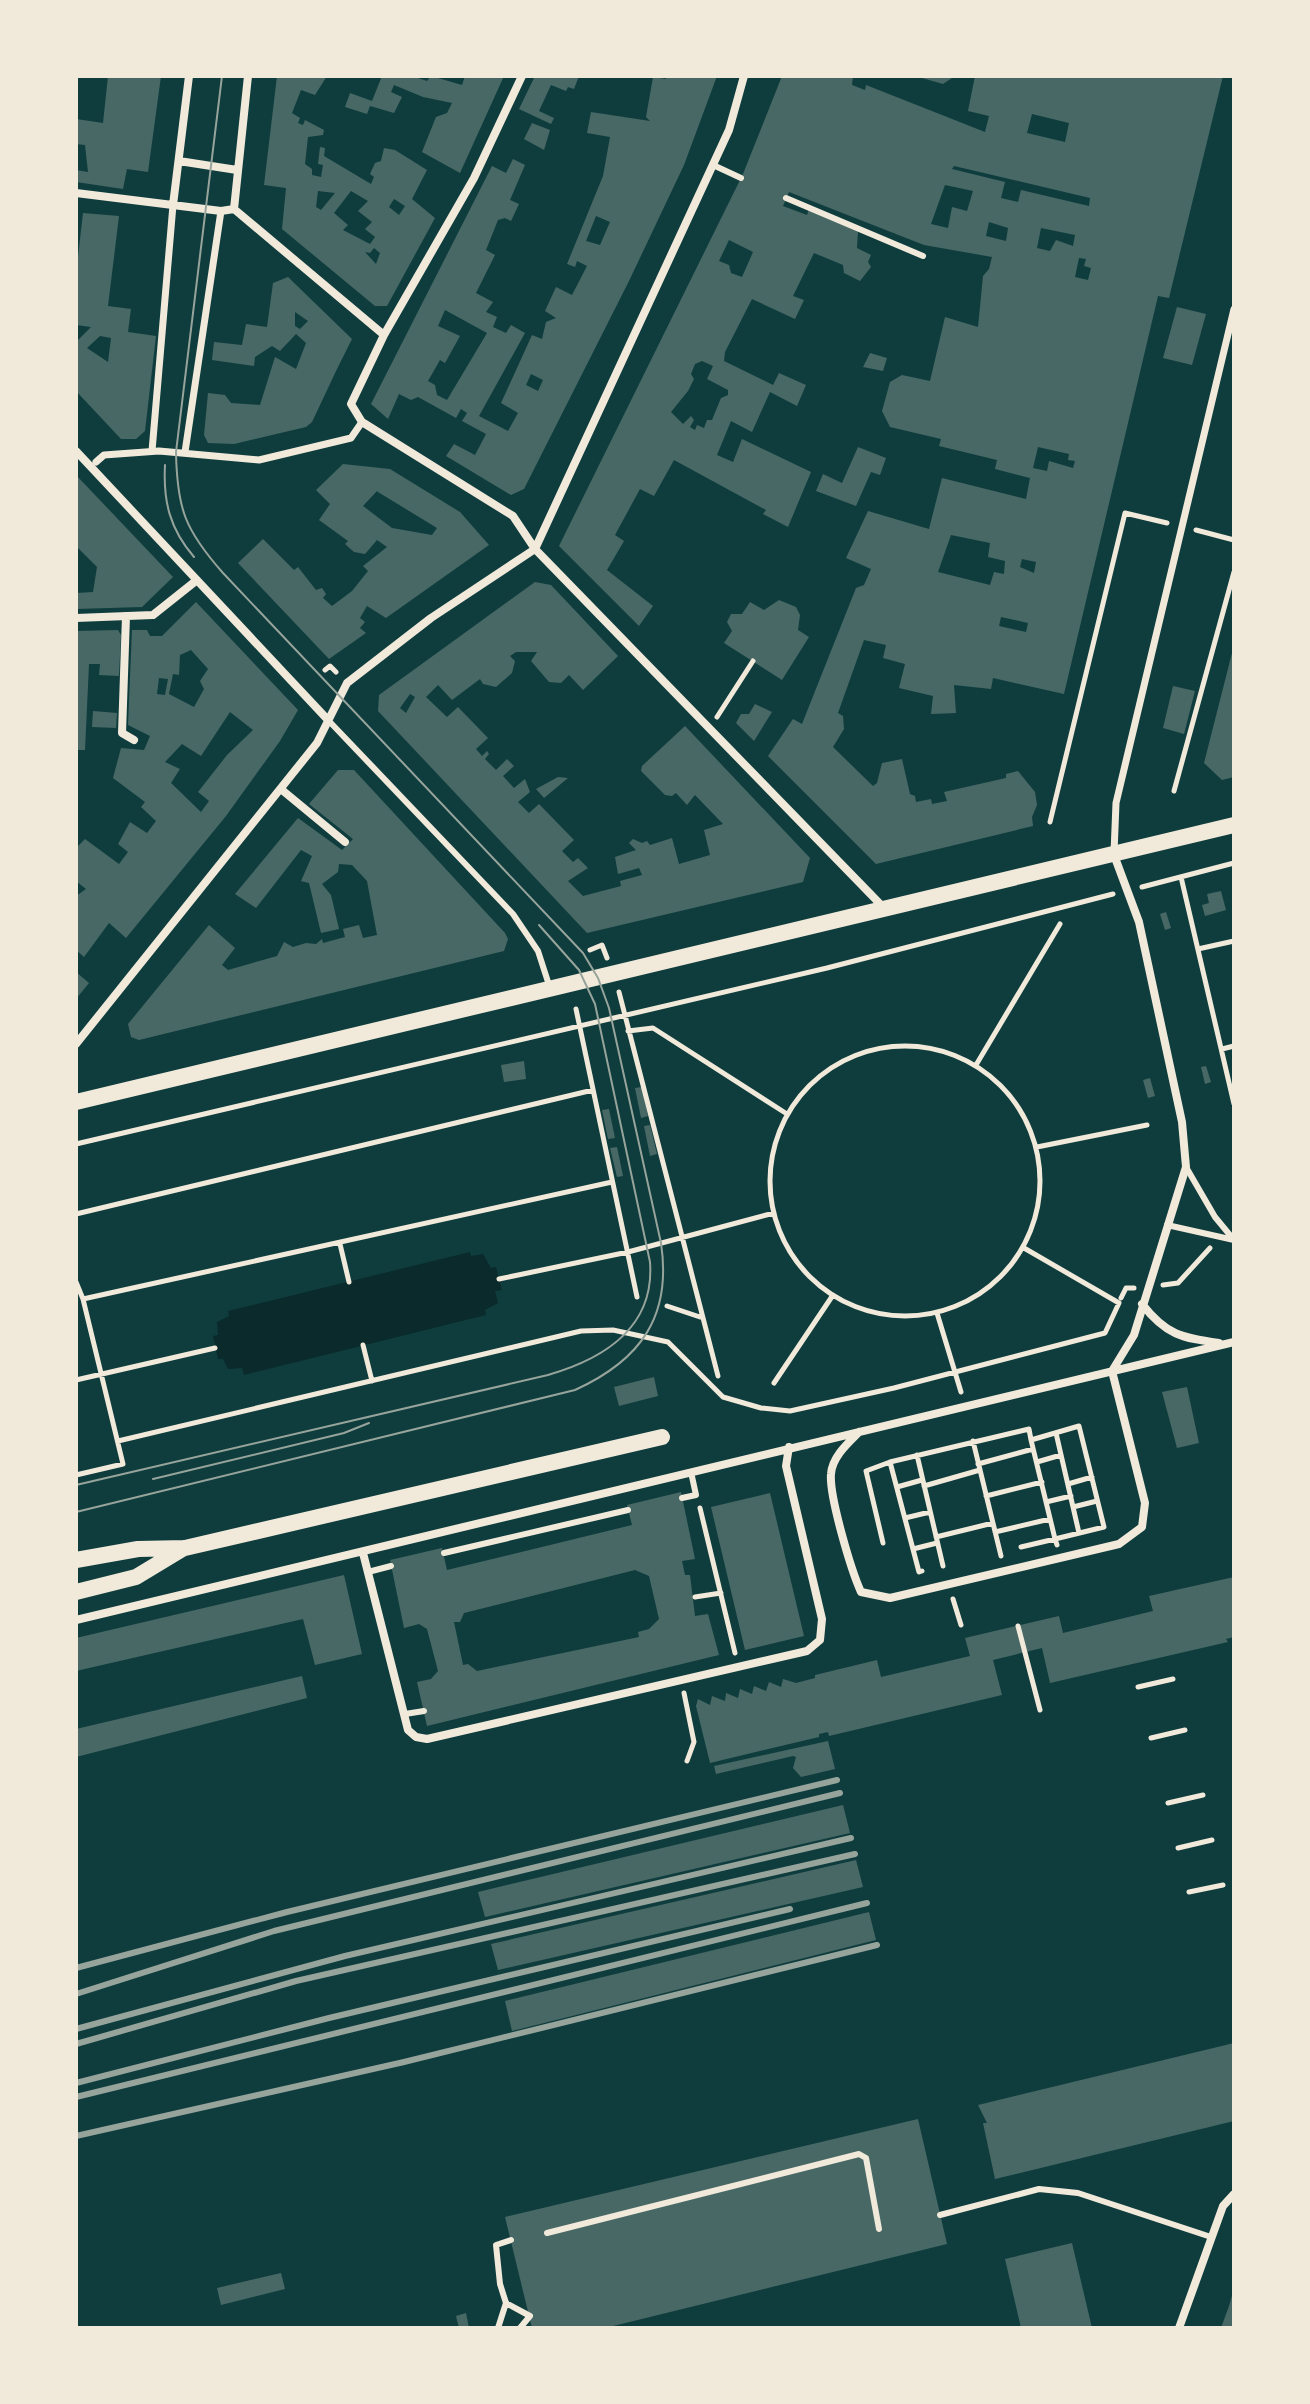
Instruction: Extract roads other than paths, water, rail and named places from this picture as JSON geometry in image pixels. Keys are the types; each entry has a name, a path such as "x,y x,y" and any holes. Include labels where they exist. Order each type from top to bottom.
{"main road":[{"path":"76,1102 1234,825"},
{"path":"76,1560 138,1549 185,1548 662,1437"},
{"path":"76,1592 136,1577 185,1548"}],"street":[{"path":"152,451 173,205 189,76"},
{"path":"234,209 248,76"},
{"path":"522,76 474,178 384,335 351,404 362,422 513,516 535,549 886,909"},
{"path":"76,1044 282,790 317,743 347,683 431,618 535,549 729,130 744,76"},
{"path":"179,161 237,170"},
{"path":"76,193 221,211 234,209 384,335"},
{"path":"185,452 221,211"},
{"path":"860,1431 841,1450 831,1473 849,1566 861,1592 890,1598 1119,1544 1142,1527 1145,1503 1112,1371 1134,1335 1186,1167 1176,1091 1139,922 1114,855 1116,803 1234,309"},
{"path":"96,462 104,455 152,451 259,460 351,438 362,422"},
{"path":"76,451 328,720"},
{"path":"76,618 153,615 197,580"},
{"path":"126,616 122,733 134,740"},
{"path":"282,790 345,842"},
{"path":"1142,1304 1159,1327 1187,1339 1229,1343"},
{"path":"76,1620 1229,1343"},
{"path":"363,1553 408,1730 427,1739 807,1651 820,1640 822,1619 786,1466 789,1447"},
{"path":"1179,2328 1223,2206 1234,2194"}],"lane":[{"path":"713,165 741,178"},
{"path":"786,198 923,256"},
{"path":"328,720 513,914 538,951 551,989"},
{"path":"1186,1167 1215,1217 1234,1240"},
{"path":"1167,1225 1234,1240"},
{"path":"682,1498 696,1495 691,1472"},
{"path":"444,1553 628,1510"},
{"path":"368,1572 391,1566"},
{"path":"405,1714 424,1711"},
{"path":"547,2233 859,2154 866,2158 879,2229"},
{"path":"940,2215 1039,2189 1052,2190 1078,2193 1211,2237"},
{"path":"498,2328 506,2303 496,2245 511,2240"},
{"path":"506,2303 530,2316 520,2328"}],"water":[{"path":"470,1252 471,1256 483,1254 491,1268 496,1267 502,1290 495,1291 498,1303 485,1310 486,1315 244,1375 242,1368 228,1369 223,1359 218,1359 213,1336 218,1335 217,1322 229,1316 228,1311"}],"tram line":[{"path":"76,1512 575,1390 618,1365 634,1350 647,1333 661,1293 661,1243 609,1008 598,978 583,953 223,573 200,544 186,518 178,489 176,452 222,76"},
{"path":"165,465 165,491 170,514 179,536 194,557"},
{"path":"76,1485 548,1375 588,1360 622,1337 635,1322 644,1305 650,1262 595,1004 579,970 539,925"},
{"path":"153,1479 344,1433 369,1423"}],"railway":[{"path":"76,1968 287,1912 837,1780"},
{"path":"76,1994 274,1931 840,1793"},
{"path":"76,2029 345,1956 851,1838"},
{"path":"76,2044 296,1981 855,1854"},
{"path":"76,2097 867,1903"},
{"path":"76,2083 329,2018 790,1909"},
{"path":"76,2136 404,2062 877,1945"}]}
